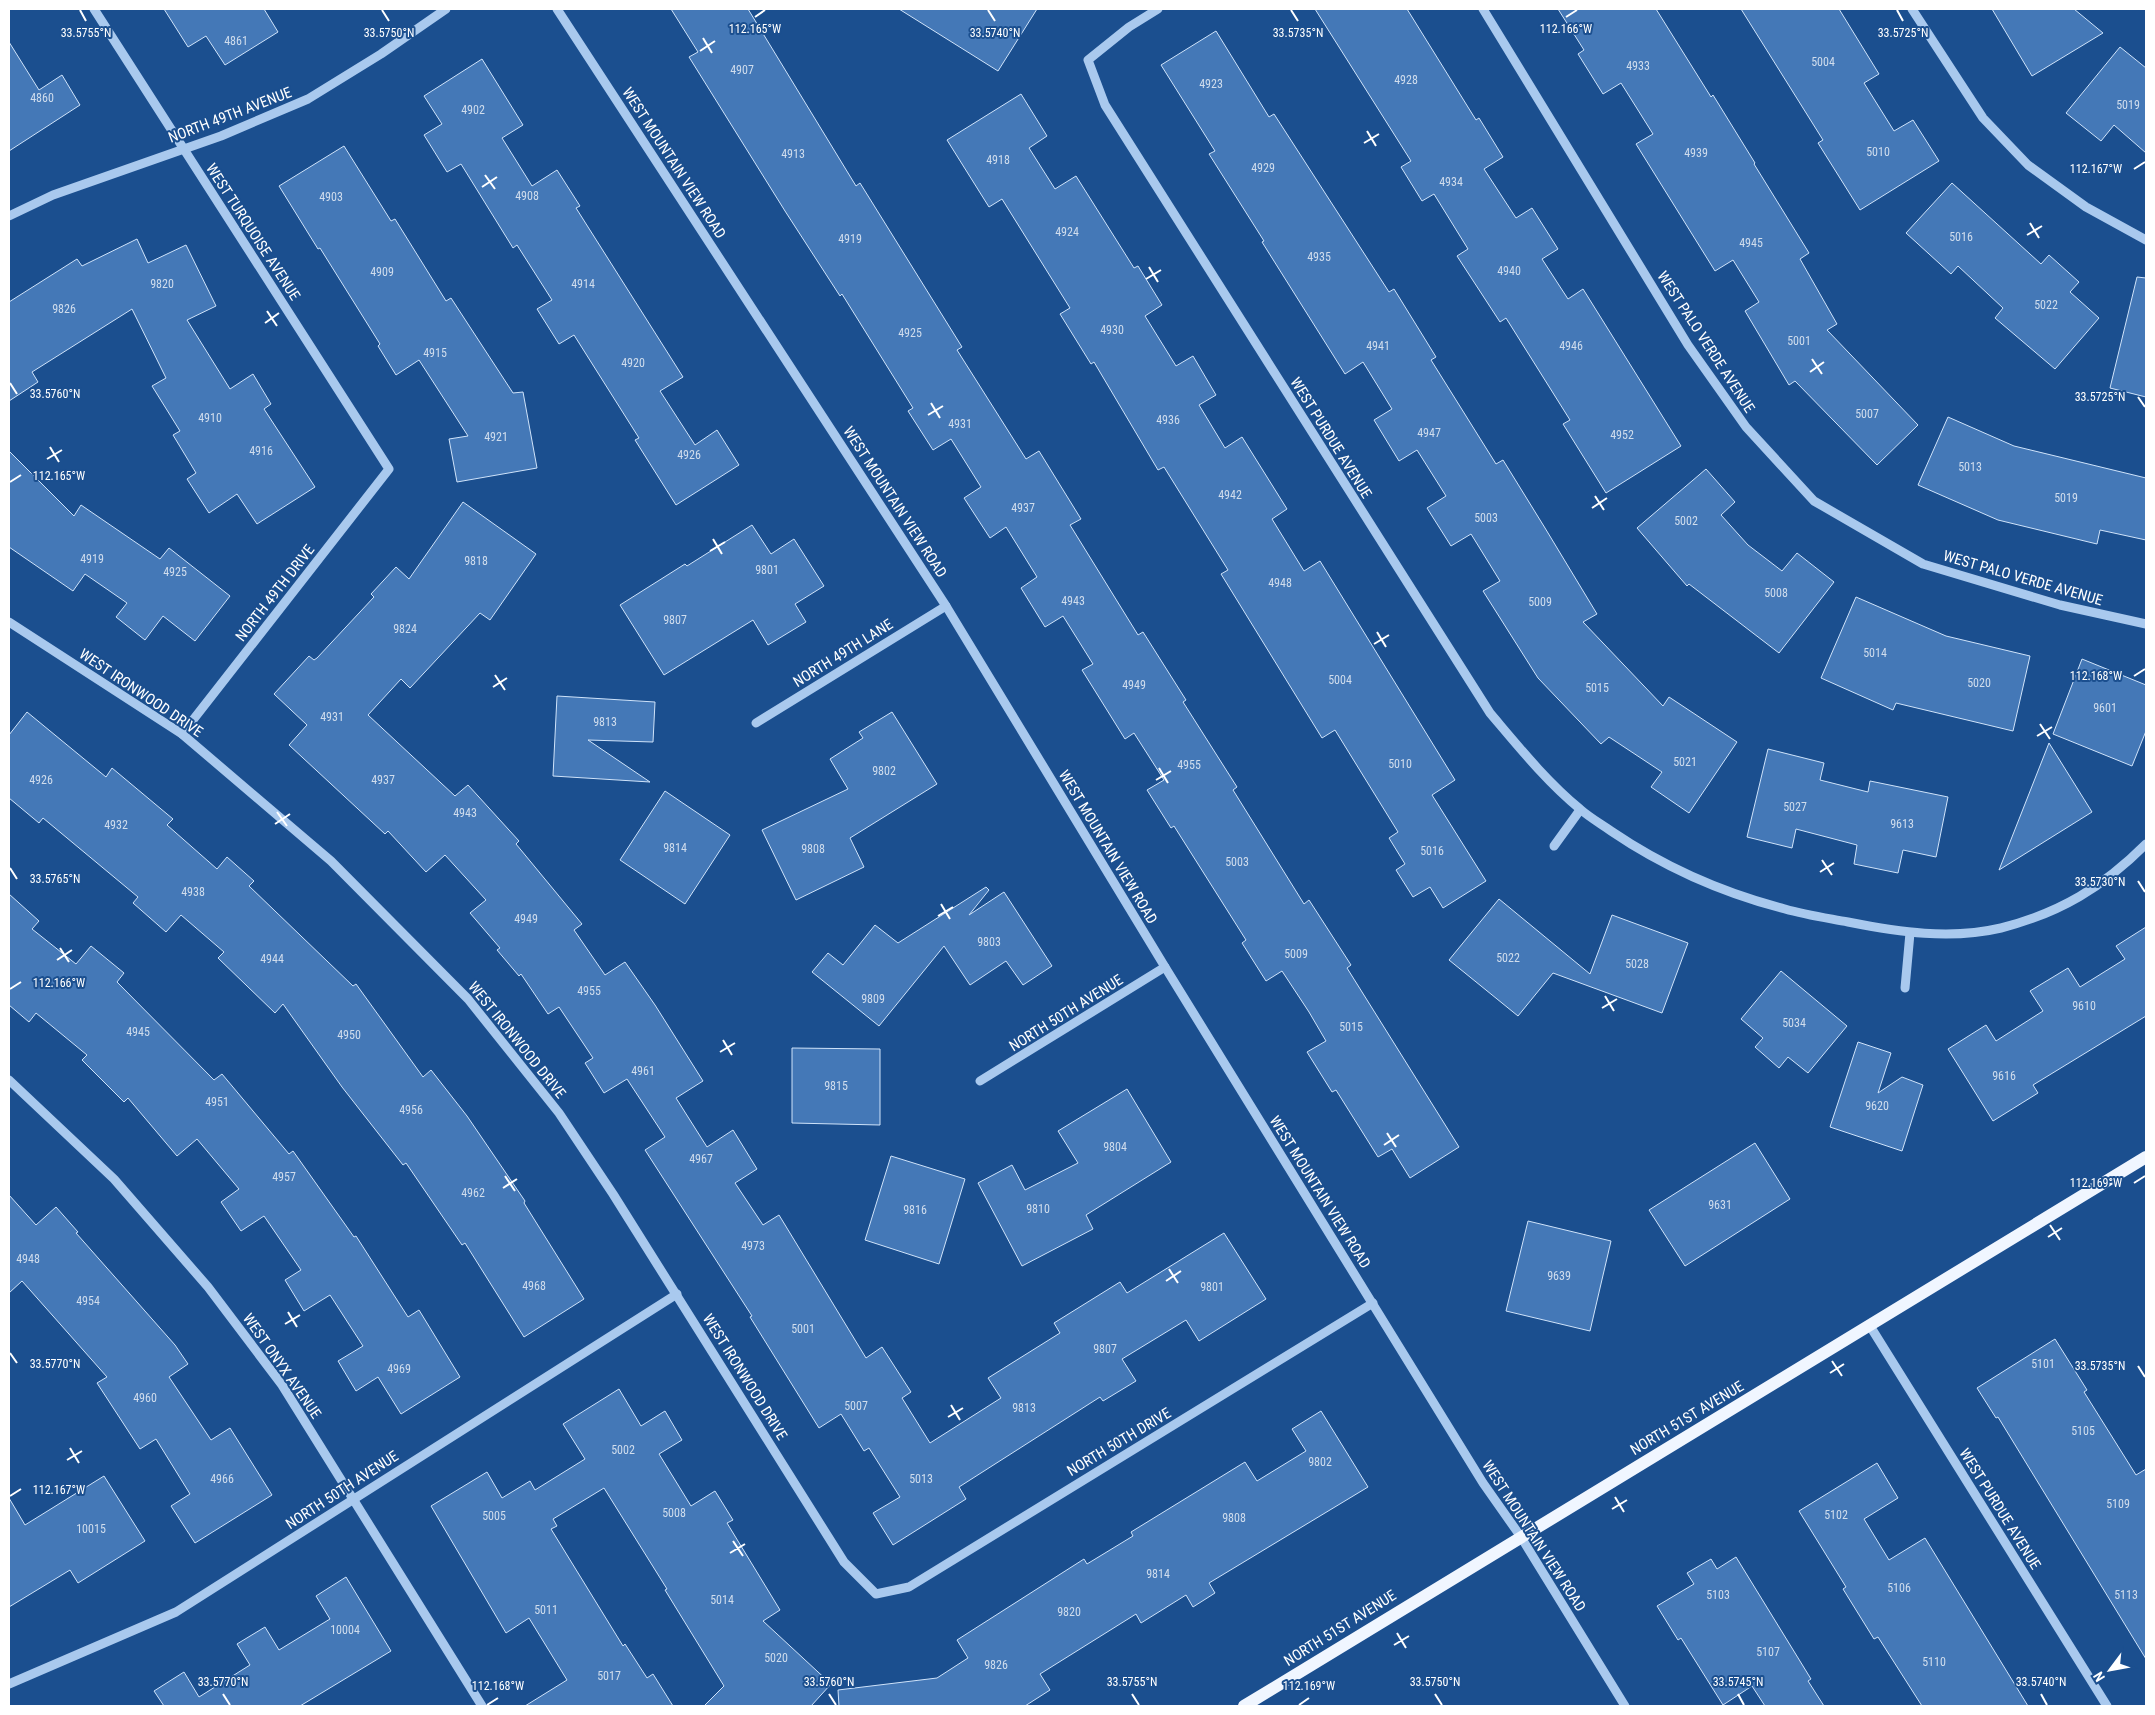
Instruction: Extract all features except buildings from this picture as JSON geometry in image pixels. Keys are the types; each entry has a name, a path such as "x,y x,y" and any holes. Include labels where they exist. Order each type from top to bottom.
{"main road":[{"name":"NORTH 51ST AVENUE","path":"1244,1706 2146,1157"}],"street":[{"name":"WEST TURQUOISE AVENUE","path":"94,9 389,469"},
{"name":"NORTH 49TH AVENUE","path":"9,216 53,195 221,136 308,99 381,54 446,9"},
{"name":"WEST MOUNTAIN VIEW ROAD","path":"557,9 946,606 1165,967 1483,1483 1521,1537 1625,1706"},
{"name":"WEST PURDUE AVENUE","path":"1158,9 1129,27 1088,60 1105,104 1490,713 1535,765 1580,810 1635,847 1696,879 1785,910 1910,933"},
{"name":"WEST PALO VERDE AVENUE","path":"1483,9 1688,345 1746,427 1814,501 1923,564 2060,605 2146,624"},
{"path":"1912,9 1983,118 2028,165 2086,207 2146,240"},
{"name":"NORTH 49TH DRIVE","path":"182,734 389,469"},
{"name":"NORTH 49TH LANE","path":"756,723 946,606"},
{"name":"WEST IRONWOOD DRIVE","path":"9,622 182,734 332,861 468,999 559,1113 677,1294 844,1562 876,1594"},
{"path":"1554,846 1580,810"},
{"path":"1905,988 1910,933 1952,934 2000,928 2044,915 2086,894 2122,869 2146,844"},
{"name":"NORTH 50TH AVENUE","path":"980,1081 1165,967"},
{"name":"WEST ONYX AVENUE","path":"11,1085 114,1179 208,1287 282,1385 482,1706"},
{"name":"NORTH 50TH AVENUE","path":"9,1684 176,1612 677,1294"},
{"name":"NORTH 50TH DRIVE","path":"876,1594 909,1587 1373,1303"},
{"name":"WEST PURDUE AVENUE","path":"1870,1326 2107,1706"}]}
